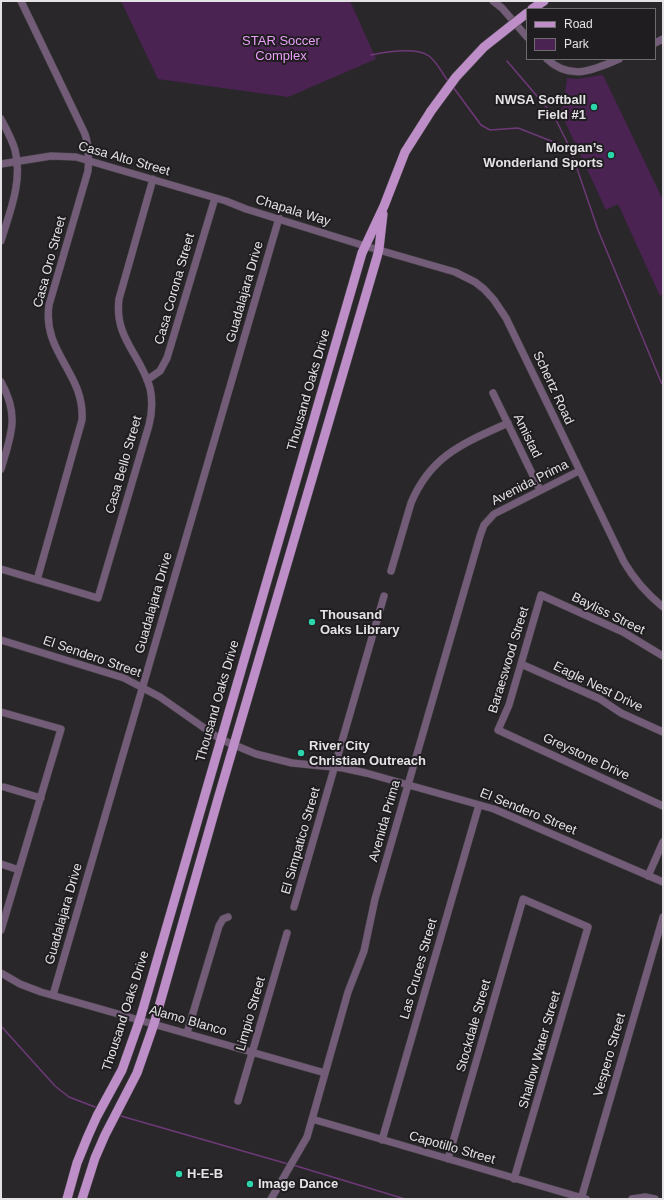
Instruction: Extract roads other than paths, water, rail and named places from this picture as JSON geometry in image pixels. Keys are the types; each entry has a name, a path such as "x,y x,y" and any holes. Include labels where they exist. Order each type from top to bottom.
{"main road":[{"path":"534,8 544,1"},
{"name":"Thousand Oaks Drive","path":"68,1199 77,1163 86,1140 122,1070 140,1019 220,739 365,246 384,206 405,152 431,111 456,77 484,48 526,14"},
{"name":"Thousand Oaks Drive","path":"82,1199 95,1158 137,1073 154,1024 379,249 384,206"}],"street":[{"name":"Casa Oro Street","path":"21,1 85,134 89,161 88,171 49,305 48,318 51,337 79,393 82,406 82,420 37,580"},
{"path":"493,1 502,8 526,36"},
{"path":"548,60 552,64 566,70 583,72 594,70 617,60"},
{"path":"1,119 13,145 17,162 18,180 1,241"},
{"name":"Casa Alto Street","path":"1,164 59,156 76,157 215,198"},
{"name":"Casa Bello Street","path":"37,580 98,598 150,418 152,403 147,380 122,331 118,312 119,299 153,179"},
{"name":"Chapala Way","path":"215,198 365,246"},
{"name":"Casa Corona Street","path":"147,380 160,371 167,358 215,198"},
{"name":"Guadalajara Drive","path":"53,995 279,218"},
{"name":"Schertz Road","path":"365,246 455,272 475,282 494,300 506,318 579,472 627,568 645,591 663,607"},
{"path":"1,382 10,400 13,420 10,439 1,469"},
{"name":"Amistad","path":"493,393 540,490"},
{"path":"391,571 415,492 429,472 442,458 457,447 508,422"},
{"name":"Avenida Prima","path":"271,1199 307,1137 348,992 364,951 376,899 408,784 482,530 494,514 579,472"},
{"path":"1,569 37,580"},
{"name":"El Simpatico Street","path":"294,907 384,596"},
{"name":"Bayliss Street","path":"541,596 623,632 663,656"},
{"name":"Baraeswood Street","path":"498,730 509,705 541,596"},
{"name":"El Sendero Street","path":"1,640 124,678 165,701 220,739 256,754 275,760 292,763 335,767 366,773 505,813 663,882"},
{"name":"Eagle Nest Drive","path":"521,664 600,699 626,715 663,732"},
{"path":"1,712 61,729 1,930"},
{"name":"Greystone Drive","path":"498,730 663,806"},
{"path":"4,787 40,798"},
{"name":"Las Cruces Street","path":"382,1140 479,805"},
{"path":"648,876 663,842"},
{"path":"1,864 19,870"},
{"name":"Shallow Water Street","path":"514,1179 588,927 523,899"},
{"name":"Stockdale Street","path":"448,1159 523,899"},
{"path":"187,1033 219,926 223,919 228,917"},
{"name":"Vespero Street","path":"583,1199 663,918"},
{"name":"Limpio Street","path":"238,1101 287,933"},
{"name":"Alamo Blanco","path":"1,973 30,988 325,1073"},
{"name":"Capotillo Street","path":"312,1119 583,1199"},
{"path":"632,1199 645,1197 655,1199"}],"waterway":[{"path":"371,55 401,51 423,53 434,61 448,81"},
{"path":"507,61 554,116 570,148 598,230 663,385"},
{"path":"453,87 481,125 490,130 518,128 569,148"},
{"path":"1,1026 55,1086 69,1097 95,1107"},
{"path":"121,1116 288,1164"},
{"path":"293,1165 405,1199"}],"place":[{"name":"NWSA Softball Field #1","path":"594,107"},
{"name":"Morgan’s Wonderland Sports","path":"611,155"},
{"name":"Thousand Oaks Library","path":"312,622"},
{"name":"River City Christian Outreach","path":"301,753"},
{"name":"H-E-B","path":"179,1174"},
{"name":"Image Dance","path":"250,1184"}],"park label":[{"name":"STAR Soccer Complex","path":"281,48"}]}
